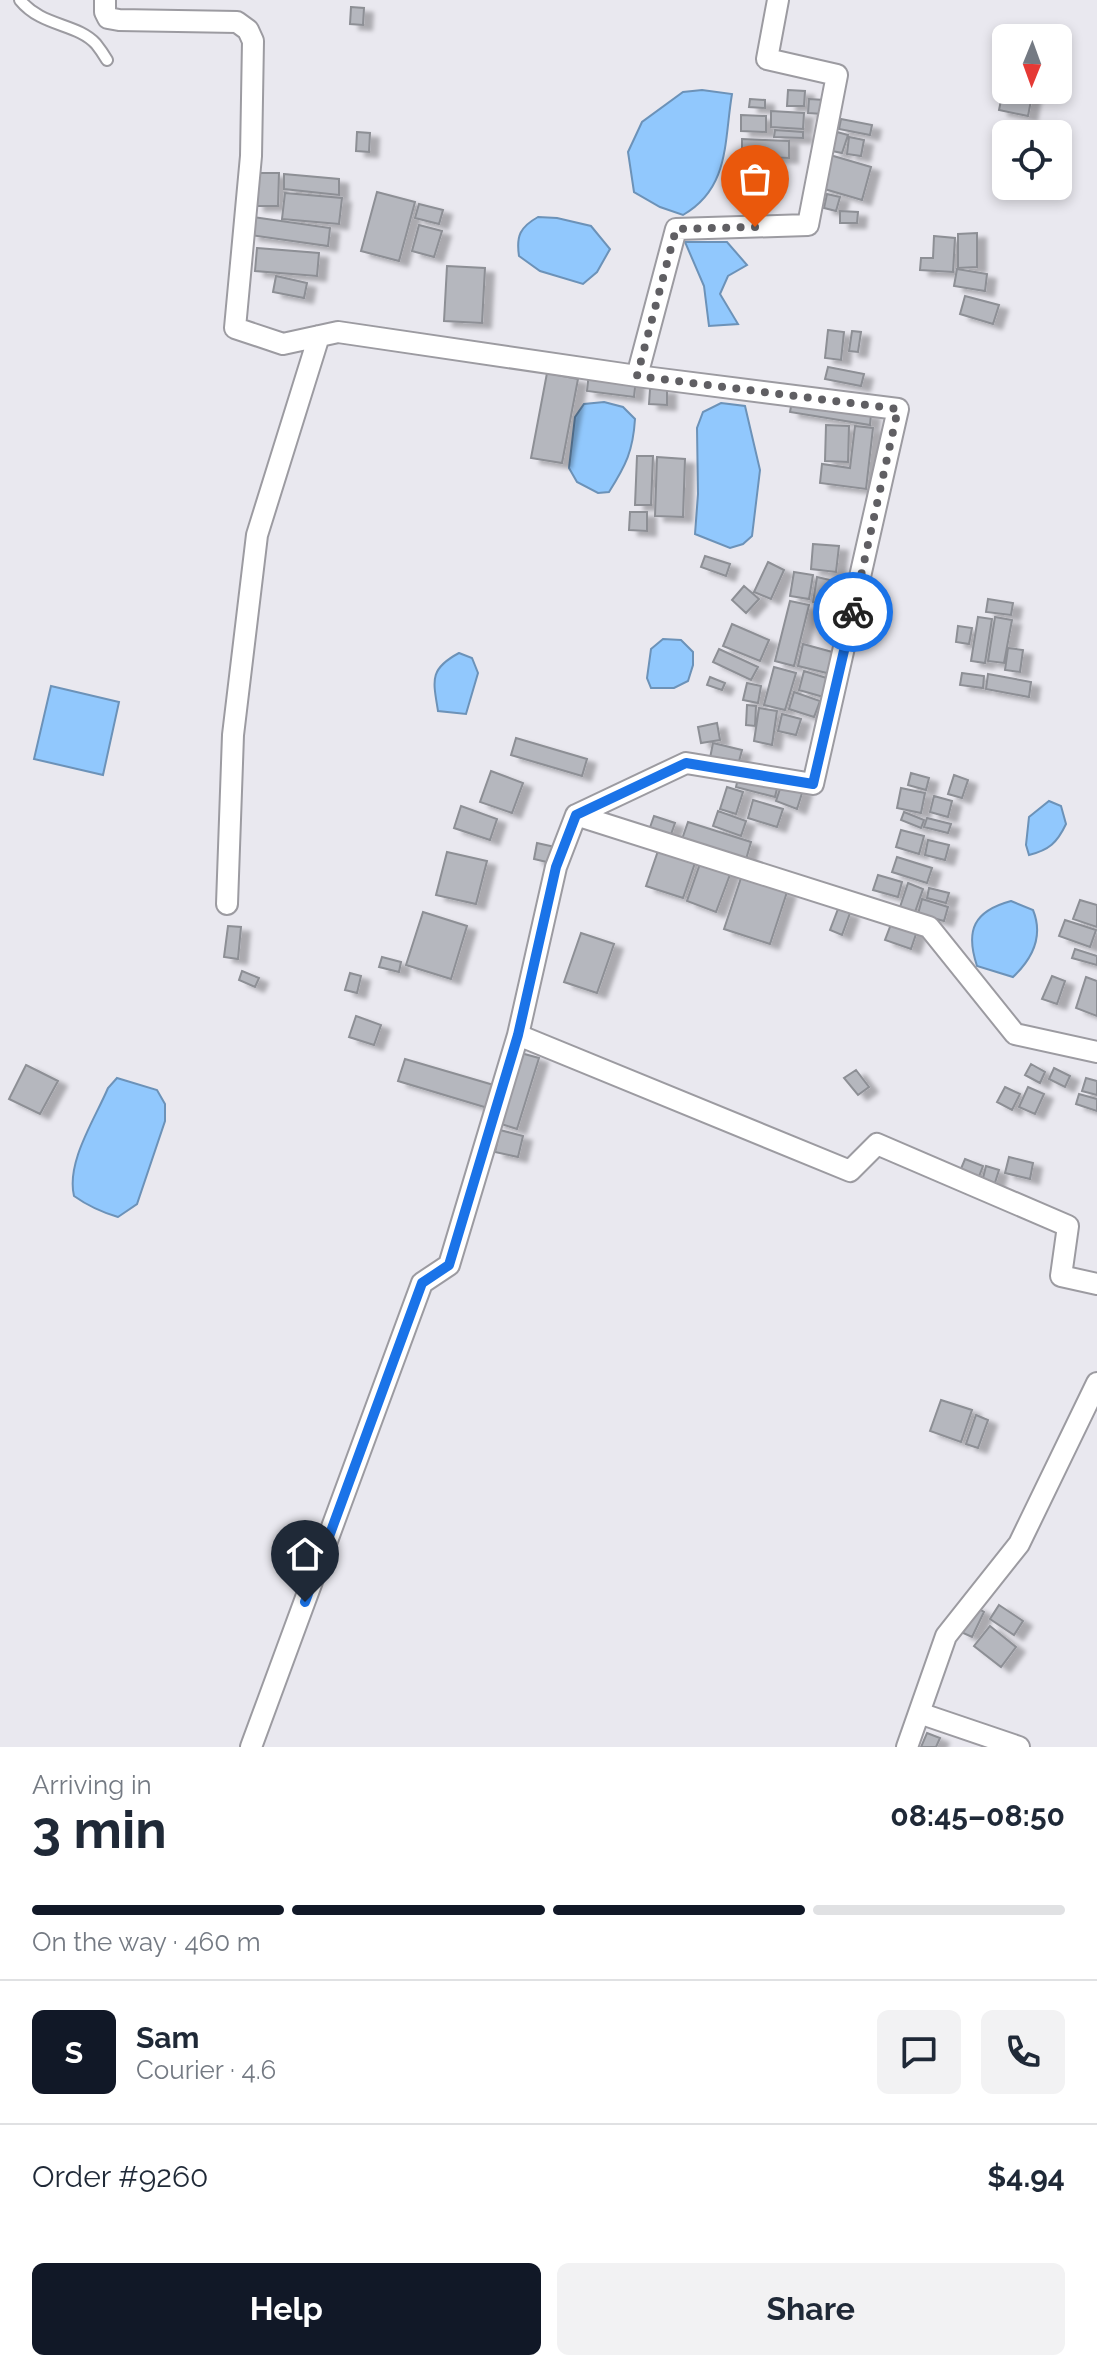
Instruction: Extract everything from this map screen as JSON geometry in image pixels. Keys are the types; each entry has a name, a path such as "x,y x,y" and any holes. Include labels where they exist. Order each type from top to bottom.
{"street":[{"path":"105,0 108,18 237,22 248,30 253,41 251,156 235,328 283,344 338,332 637,376 898,409 813,784 686,763 576,815 556,867 518,1035 449,1265 422,1283 251,1747"},
{"path":"637,376 676,229 808,225 837,75 767,59 778,0"},
{"path":"227,904 233,735 257,535 319,336"},
{"path":"576,815 929,927 1015,1034 1097,1052"},
{"path":"518,1035 850,1171 877,1144 890,1149 1068,1226 1061,1276 1097,1284"},
{"path":"907,1747 946,1636 1019,1544 1097,1383"},
{"path":"919,1713 1019,1747"}],"lane":[{"path":"20,0 43,20 73,30 95,42 107,60"}],"water":[{"path":"702,90 732,94 725,146 717,177 709,191 683,215 660,207 634,192 628,152 642,122 683,92"},
{"path":"538,217 591,226 610,249 597,272 583,284 540,271 519,256 521,233 527,224"},
{"path":"685,242 727,242 747,265 728,276 720,294 738,324 709,326 704,286"},
{"path":"604,402 623,407 635,419 624,465 609,492 598,493 577,482 569,468 575,417 584,404"},
{"path":"721,403 745,406 760,470 752,536 743,544 730,548 695,534 697,428 703,412"},
{"path":"663,639 681,640 693,652 693,665 688,681 674,688 651,688 647,678 651,649"},
{"path":"459,653 472,658 478,673 466,714 438,711 435,676 442,664"},
{"path":"51,686 119,702 103,775 34,759"},
{"path":"1049,801 1061,806 1066,824 1052,845 1029,855 1026,845 1029,817"},
{"path":"1011,901 1033,910 1037,929 1031,955 1013,977 977,966 972,942 981,916"},
{"path":"117,1078 157,1090 165,1104 165,1121 137,1204 118,1217 74,1196 73,1183 83,1141 108,1088"}],"building":[{"path":"351,7 364,8 363,25 350,24"},
{"path":"788,90 805,91 804,106 787,106"},
{"path":"750,99 765,100 765,108 749,107"},
{"path":"809,99 824,100 823,114 808,113"},
{"path":"1000,104 1030,104 1028,116 999,110"},
{"path":"771,111 804,113 803,129 771,127"},
{"path":"741,115 766,116 766,132 741,131"},
{"path":"841,119 872,125 870,135 839,129"},
{"path":"775,130 803,132 803,138 774,137"},
{"path":"357,132 370,133 369,152 356,151"},
{"path":"837,132 848,135 842,153 832,151"},
{"path":"849,137 864,140 861,156 847,154"},
{"path":"742,139 789,141 789,158 742,156"},
{"path":"830,155 871,167 862,200 821,188"},
{"path":"731,160 762,162 762,174 730,173"},
{"path":"256,173 279,173 278,206 255,206"},
{"path":"284,174 339,179 339,195 284,189"},
{"path":"377,192 415,202 399,261 361,251"},
{"path":"285,193 342,198 339,224 282,219"},
{"path":"827,194 840,197 836,211 824,208"},
{"path":"419,204 443,210 439,224 415,218"},
{"path":"840,211 858,212 857,223 840,223"},
{"path":"253,217 330,228 328,246 250,235"},
{"path":"419,225 442,231 434,257 412,251"},
{"path":"977,233 977,267 958,268 958,234"},
{"path":"934,236 955,238 953,272 920,270 921,258 933,258"},
{"path":"257,248 319,253 317,276 255,271"},
{"path":"447,266 485,268 482,323 444,321"},
{"path":"957,269 987,274 985,291 954,286"},
{"path":"276,276 307,283 304,298 273,292"},
{"path":"965,296 999,305 993,324 960,314"},
{"path":"828,330 844,332 841,360 825,358"},
{"path":"852,331 861,332 858,352 849,351"},
{"path":"828,367 864,374 861,386 825,379"},
{"path":"589,372 636,378 634,397 587,391"},
{"path":"547,373 578,379 562,463 531,458"},
{"path":"650,389 667,389 667,405 649,404"},
{"path":"792,401 871,414 870,425 790,412"},
{"path":"826,425 849,426 848,462 825,461"},
{"path":"855,426 873,428 866,489 820,483 822,464 850,468"},
{"path":"637,456 653,456 651,505 635,505"},
{"path":"657,457 685,459 683,517 655,516"},
{"path":"630,512 647,512 647,531 629,530"},
{"path":"813,544 839,546 836,572 811,569"},
{"path":"705,556 730,564 726,576 701,567"},
{"path":"768,562 784,570 771,599 754,592"},
{"path":"794,572 813,575 809,599 790,596"},
{"path":"817,577 830,580 826,605 813,602"},
{"path":"744,586 759,599 746,613 732,600"},
{"path":"988,599 1013,603 1011,615 986,612"},
{"path":"790,601 809,605 794,666 775,661"},
{"path":"978,617 992,619 985,663 971,661"},
{"path":"995,617 1012,620 1004,663 988,661"},
{"path":"732,624 769,640 760,661 723,646"},
{"path":"958,626 972,628 969,644 956,642"},
{"path":"803,644 836,653 831,674 798,666"},
{"path":"1008,648 1023,650 1020,672 1005,670"},
{"path":"719,649 758,667 751,680 713,662"},
{"path":"774,667 796,673 785,710 764,705"},
{"path":"804,671 833,680 827,698 799,690"},
{"path":"962,673 984,676 983,688 960,685"},
{"path":"988,674 1031,682 1029,697 986,689"},
{"path":"710,677 725,683 722,690 707,685"},
{"path":"747,683 761,686 758,703 743,700"},
{"path":"794,692 820,701 814,717 789,709"},
{"path":"747,705 756,706 755,726 746,725"},
{"path":"759,708 777,711 772,745 754,741"},
{"path":"782,714 801,719 796,735 778,731"},
{"path":"717,723 720,740 701,743 698,727"},
{"path":"516,738 587,759 582,776 511,755"},
{"path":"713,743 742,750 738,765 710,758"},
{"path":"491,771 523,783 512,813 480,802"},
{"path":"911,773 929,778 926,790 908,785"},
{"path":"739,774 778,784 775,797 736,787"},
{"path":"954,775 968,780 962,798 948,794"},
{"path":"782,783 803,790 797,809 776,801"},
{"path":"727,787 743,792 736,814 720,809"},
{"path":"901,788 925,793 921,813 897,808"},
{"path":"934,796 952,801 948,817 930,812"},
{"path":"753,800 783,809 777,827 748,818"},
{"path":"461,806 497,819 490,840 454,828"},
{"path":"718,811 746,821 741,836 713,826"},
{"path":"904,812 924,820 921,828 901,820"},
{"path":"654,816 675,823 669,840 648,833"},
{"path":"927,818 951,824 948,833 924,827"},
{"path":"688,822 751,842 745,863 681,842"},
{"path":"901,830 924,836 919,854 896,847"},
{"path":"928,840 949,845 945,860 925,855"},
{"path":"537,843 555,847 551,863 534,859"},
{"path":"660,845 697,857 683,898 646,886"},
{"path":"447,852 487,861 476,904 436,895"},
{"path":"897,857 932,868 927,883 892,872"},
{"path":"702,858 732,869 716,912 687,901"},
{"path":"878,875 902,882 898,897 873,890"},
{"path":"741,878 787,892 770,944 724,929"},
{"path":"908,883 923,889 915,912 900,907"},
{"path":"929,888 949,893 946,903 927,898"},
{"path":"922,899 948,907 944,921 918,914"},
{"path":"1080,900 1097,905 1097,927 1073,919"},
{"path":"838,909 850,913 842,935 830,930"},
{"path":"423,912 467,926 451,979 406,965"},
{"path":"893,919 918,928 911,949 885,940"},
{"path":"1065,920 1096,930 1090,947 1059,936"},
{"path":"228,926 241,927 238,959 224,957"},
{"path":"581,933 614,944 597,993 564,982"},
{"path":"1075,949 1097,956 1097,965 1072,958"},
{"path":"382,957 401,962 399,972 379,967"},
{"path":"242,971 259,978 255,987 239,980"},
{"path":"350,973 361,976 357,993 345,990"},
{"path":"1052,976 1065,981 1057,1004 1042,999"},
{"path":"1086,977 1097,981 1097,1016 1076,1008"},
{"path":"356,1016 381,1025 374,1045 349,1037"},
{"path":"517,1052 539,1058 517,1129 495,1122"},
{"path":"405,1059 497,1086 491,1109 398,1081"},
{"path":"1031,1064 1045,1072 1040,1083 1025,1075"},
{"path":"26,1065 58,1081 40,1114 9,1099"},
{"path":"1054,1068 1070,1076 1065,1087 1049,1079"},
{"path":"856,1070 869,1087 858,1095 844,1078"},
{"path":"1086,1078 1097,1081 1097,1095 1082,1091"},
{"path":"1005,1087 1020,1094 1012,1110 997,1102"},
{"path":"1028,1087 1044,1094 1035,1114 1019,1107"},
{"path":"1079,1094 1097,1099 1097,1111 1076,1104"},
{"path":"500,1130 523,1136 518,1157 495,1152"},
{"path":"1009,1157 1033,1163 1030,1179 1005,1173"},
{"path":"965,1159 983,1166 978,1179 960,1171"},
{"path":"986,1166 999,1170 993,1189 981,1186"},
{"path":"941,1400 972,1410 961,1442 930,1431"},
{"path":"976,1415 988,1420 978,1448 966,1444"},
{"path":"999,1605 1023,1621 1014,1635 990,1619"},
{"path":"974,1606 984,1612 972,1637 961,1632"},
{"path":"990,1626 1016,1647 1001,1667 974,1646"},
{"path":"927,1733 940,1738 936,1747 921,1747"}],"way so far":[{"path":"755,227 676,229 637,376 898,409 853,612"}],"route":[{"path":"305,1602 422,1283 449,1265 518,1035 556,867 576,815 686,763 813,784 853,612"}]}
